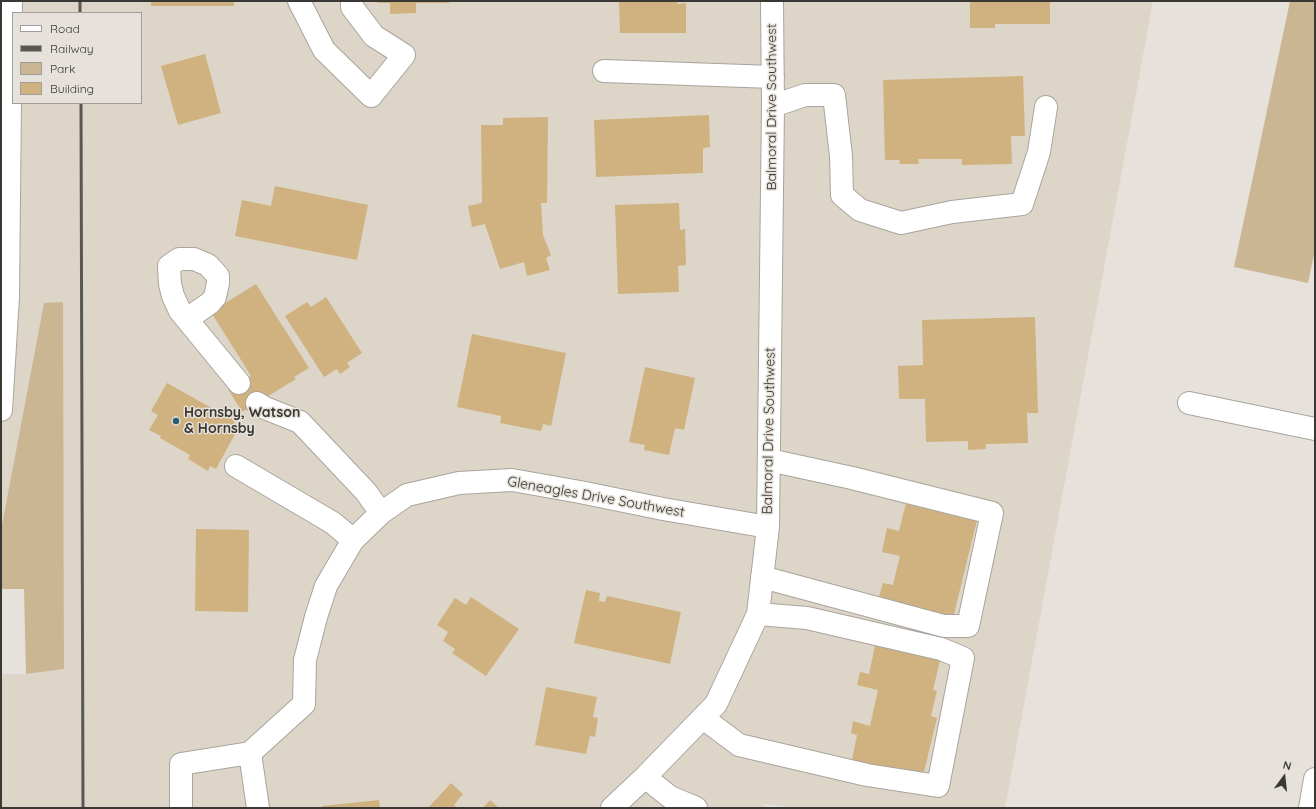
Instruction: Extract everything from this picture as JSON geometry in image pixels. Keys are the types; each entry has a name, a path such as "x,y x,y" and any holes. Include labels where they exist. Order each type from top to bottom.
{"street":[{"path":"1,410 8,297 11,1"},
{"path":"299,1 324,50 371,96 404,55 374,36 352,7 352,1"},
{"name":"Balmoral Drive Southwest","path":"612,808 645,777 716,704 758,614 768,526 773,106 772,1"},
{"path":"604,71 773,77"},
{"path":"773,106 805,95 834,95 841,156 842,195 860,210 901,223 952,212 1022,204 1038,152 1046,107"},
{"path":"187,320 239,383"},
{"path":"257,403 265,408 300,422 366,492 381,513"},
{"path":"1189,403 1315,429"},
{"path":"762,578 944,626 968,626 992,512 852,478 769,460"},
{"path":"236,466 333,523 353,540"},
{"name":"Gleneagles Drive Southwest","path":"250,753 304,704 305,660 316,617 326,586 353,540 381,513 407,495 459,483 512,480 662,509 768,526"},
{"path":"703,718 739,745 867,775 938,786 963,658 941,649 808,618 758,614"},
{"path":"181,808 181,764 250,753 258,808"},
{"path":"645,777 670,797 696,808"},
{"path":"1310,808 1315,779"}],"shaded area":[{"path":"1,1 1153,1 1005,808 795,808 764,804 763,808 1,808 1,674 26,674 64,669 62,302 44,303 1,530"}],"green space":[{"path":"1290,1 1315,1 1315,250 1308,283 1234,267"},
{"path":"63,302 64,669 26,674 24,589 1,589 1,530 44,303"}],"building":[{"path":"151,1 234,1 234,6 151,6"},
{"path":"377,1 449,1 449,3 416,3 416,13 390,14 390,3 377,3"},
{"path":"619,1 677,1 677,4 686,3 686,33 620,33"},
{"path":"970,1 1050,1 1050,24 995,24 995,28 970,28"},
{"path":"205,54 221,113 178,125 161,66"},
{"path":"1023,76 1025,136 1011,136 1012,164 962,165 962,159 918,159 919,164 900,164 899,160 885,160 883,80"},
{"path":"709,115 710,147 703,148 703,173 596,177 594,120"},
{"path":"548,117 547,203 541,203 543,235 551,255 546,258 550,270 527,276 524,262 500,269 485,224 472,227 468,206 482,203 481,125 503,125 503,118"},
{"path":"275,186 368,205 357,260 235,236 242,200 271,206"},
{"path":"679,203 680,230 685,229 686,265 678,266 679,292 618,294 615,205"},
{"path":"256,284 309,368 294,377 296,379 242,412 228,389 251,376 211,312"},
{"path":"326,297 362,353 347,363 350,367 340,374 337,369 324,377 285,316 307,302 311,307"},
{"path":"1035,317 1038,413 1027,413 1028,443 986,444 986,449 968,450 968,441 926,442 925,399 899,399 898,366 923,365 922,320"},
{"path":"472,334 566,353 551,426 543,424 541,431 500,423 501,416 457,407"},
{"path":"645,367 695,378 684,430 675,428 669,455 644,450 645,445 629,442"},
{"path":"167,383 235,421 230,431 235,434 216,469 210,466 208,471 188,459 190,455 149,430 158,415 151,411"},
{"path":"907,499 978,516 953,618 878,600 883,583 893,585 900,556 882,552 887,528 899,531"},
{"path":"196,529 249,530 248,612 195,611"},
{"path":"586,590 600,593 599,601 605,602 607,596 681,612 670,664 574,643"},
{"path":"471,597 519,629 486,676 452,653 455,649 443,641 448,632 437,625 455,598 466,605"},
{"path":"876,641 941,656 933,690 937,691 931,716 937,718 923,776 852,760 857,735 851,733 853,721 870,726 878,690 857,685 860,672 869,674"},
{"path":"546,687 597,697 593,717 598,718 595,737 590,736 586,754 535,745"},
{"path":"451,783 463,794 454,805 457,808 428,808"},
{"path":"379,800 380,808 322,808 322,806"},
{"path":"490,800 499,808 483,808"}],"railway":[{"path":"80,1 80,12"},
{"path":"81,104 83,808"}],"place":[{"name":"Hornsby, Watson & Hornsby","path":"176,421"}]}
